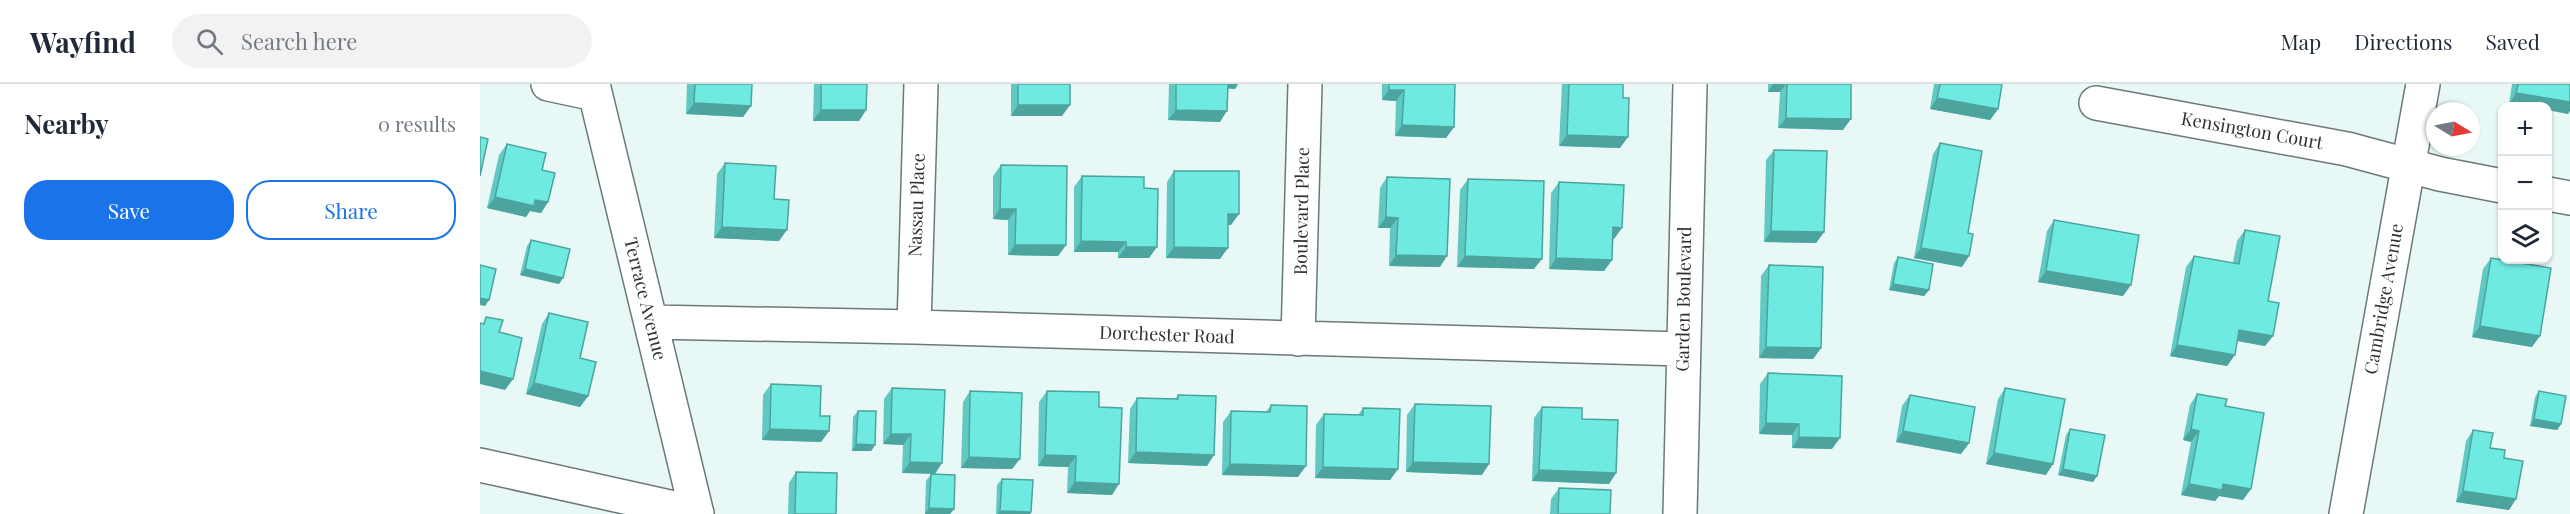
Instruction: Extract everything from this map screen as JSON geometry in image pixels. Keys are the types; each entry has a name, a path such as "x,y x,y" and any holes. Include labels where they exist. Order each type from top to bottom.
{"street":[{"path":"548,84 594,89"},
{"name":"Nassau Place","path":"914,327 921,84"},
{"name":"Boulevard Place","path":"1299,339 1305,84"},
{"name":"Garden Boulevard","path":"1680,514 1690,84"},
{"name":"Cambridge Avenue","path":"2346,514 2423,84"},
{"name":"Terrace Avenue","path":"594,89 697,514"},
{"name":"Kensington Court","path":"2096,103 2348,149 2407,166 2498,185"},
{"path":"2552,195 2570,198"},
{"name":"Dorchester Road","path":"651,322 914,327 1683,349"},
{"path":"480,465 697,514"}],"building":[{"path":"695,84 752,84 751,106 694,103"},
{"path":"821,84 867,84 866,110 821,110"},
{"path":"1018,84 1070,84 1070,105 1018,105"},
{"path":"1176,84 1228,84 1227,111 1176,110"},
{"path":"1389,84 1455,84 1454,127 1402,125 1404,90 1389,90"},
{"path":"1569,84 1623,84 1623,98 1629,98 1628,137 1567,135"},
{"path":"1787,84 1851,84 1851,119 1786,118"},
{"path":"1940,84 2002,84 1998,109 1937,98"},
{"path":"2518,84 2570,84 2570,102 2516,93"},
{"path":"480,137 488,139 480,176"},
{"path":"1940,143 1982,151 1968,233 1973,234 1969,256 1921,248"},
{"path":"507,144 546,153 542,170 555,173 548,202 535,200 534,206 495,197"},
{"path":"1774,150 1827,151 1824,232 1771,231"},
{"path":"725,163 776,166 774,199 789,200 787,230 722,227"},
{"path":"1001,165 1067,166 1066,245 1015,245 1016,209 1000,209"},
{"path":"1174,171 1239,171 1239,214 1228,214 1228,248 1174,247"},
{"path":"1082,176 1144,177 1144,188 1158,189 1157,247 1126,247 1126,242 1081,241"},
{"path":"1387,177 1450,179 1447,256 1396,255 1398,218 1386,217"},
{"path":"1468,179 1544,181 1542,259 1465,256"},
{"path":"1559,182 1624,185 1622,228 1613,227 1612,260 1556,258"},
{"path":"2054,220 2139,235 2131,285 2046,271"},
{"path":"2245,230 2280,236 2268,301 2279,303 2273,336 2239,330 2235,355 2177,345 2194,256 2239,264"},
{"path":"531,240 570,249 563,278 525,269"},
{"path":"1898,257 1933,264 1929,290 1893,284"},
{"path":"2491,258 2498,259 2498,264 2527,264 2551,268 2540,336 2480,326"},
{"path":"480,265 496,269 489,300 480,298"},
{"path":"1769,265 1823,267 1821,348 1766,347"},
{"path":"549,313 588,322 580,358 596,362 588,396 534,383"},
{"path":"486,317 503,320 499,332 522,338 513,379 480,371 480,323 484,324"},
{"path":"1768,373 1842,376 1840,438 1799,437 1799,424 1766,423"},
{"path":"771,384 821,386 820,416 830,416 829,431 770,429"},
{"path":"892,388 945,390 942,463 910,462 911,434 891,434"},
{"path":"2005,388 2065,399 2053,464 1994,453"},
{"path":"970,391 1022,393 1020,459 969,457"},
{"path":"1047,391 1099,392 1099,407 1122,408 1119,484 1075,482 1076,456 1045,455"},
{"path":"2539,391 2566,396 2561,424 2534,419"},
{"path":"2197,394 2227,399 2225,406 2264,413 2251,489 2223,484 2222,490 2189,484 2199,431 2191,429"},
{"path":"1178,395 1216,396 1214,455 1136,452 1137,398 1178,399"},
{"path":"1910,395 1975,407 1969,443 1903,431"},
{"path":"1415,404 1491,406 1489,464 1413,462"},
{"path":"1271,405 1307,406 1306,466 1230,464 1231,411 1270,412"},
{"path":"1542,407 1582,408 1582,419 1618,420 1616,473 1539,470"},
{"path":"1363,408 1400,409 1398,469 1323,467 1324,414 1363,415"},
{"path":"858,411 876,411 875,445 856,444"},
{"path":"2070,429 2105,435 2097,476 2063,469"},
{"path":"2473,430 2493,433 2490,448 2505,450 2504,458 2523,461 2516,499 2463,491"},
{"path":"796,472 837,473 836,514 795,514"},
{"path":"931,474 955,475 954,509 929,508"},
{"path":"1002,479 1033,480 1031,512 1000,511"},
{"path":"1559,488 1611,490 1610,514 1558,514"}]}
